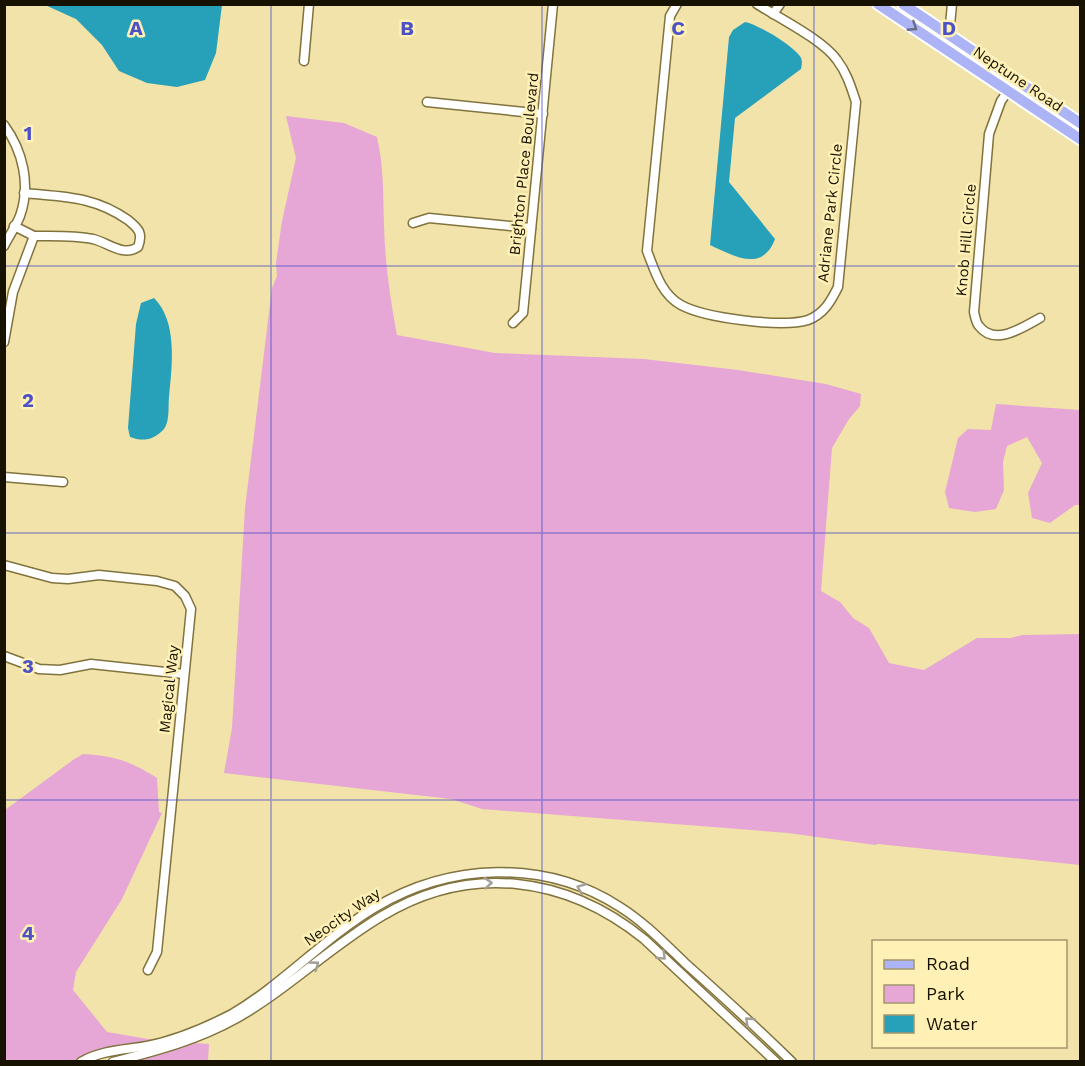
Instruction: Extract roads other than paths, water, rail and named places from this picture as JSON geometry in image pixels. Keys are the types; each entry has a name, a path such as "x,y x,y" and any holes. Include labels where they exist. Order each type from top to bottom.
{"main road":[{"name":"Neptune Road","path":"878,4 1080,139"},
{"name":"Neptune Road","path":"903,4 1080,123"}],"street":[{"path":"304,61 309,4"},
{"name":"Brighton Place Boulevard","path":"513,323 523,313 553,4"},
{"name":"Adriane Park Circle","path":"677,4 670,16 647,251 658,281 681,304 719,317 784,323 809,320 829,306 838,287 856,102 849,80 836,58 814,40 758,5"},
{"path":"773,15 780,4"},
{"path":"942,47 950,25 952,4"},
{"name":"Knob Hill Circle","path":"1008,91 1001,101 989,134 974,312 979,327 995,336 1008,334 1040,318"},
{"path":"427,102 543,114"},
{"path":"4,125 15,140 24,162 24,193 20,215 4,246"},
{"path":"14,226 34,236 94,240 122,250 132,251 138,247 142,237 139,228 112,209 88,200 24,193"},
{"path":"414,223 429,218 531,228"},
{"path":"4,342 13,292 34,236"},
{"path":"4,477 63,482"},
{"name":"Magical Way","path":"4,566 14,566 52,578 68,579 99,575 157,581 175,586 185,596 191,609 157,952 148,970"},
{"path":"4,656 39,669 60,670 91,664 184,674"},
{"name":"Neocity Way","path":"81,1062 107,1052 167,1041 212,1024 256,999 287,976 312,953 372,910 401,894 459,874 513,872 560,880 619,906 727,1000 792,1062"},
{"name":"Neocity Way","path":"113,1062 170,1047 222,1026 264,1002 381,917 404,904 434,892 469,885 513,883 558,891 593,905 622,922 644,939 776,1062"},
{"path":"593,905 600,896"},
{"path":"719,1010 727,1000"}],"water":[{"path":"45,5 222,5 216,53 205,80 177,87 147,83 119,71 102,45 76,19"},
{"path":"745,22 782,41 799,55 802,62 801,69 735,118 729,182 775,239 763,256 755,259 738,257 710,245 729,37 733,30"},
{"path":"154,298 167,319 172,345 168,418 166,426 160,433 152,438 139,439 130,437 128,428 136,324 141,303"}]}
